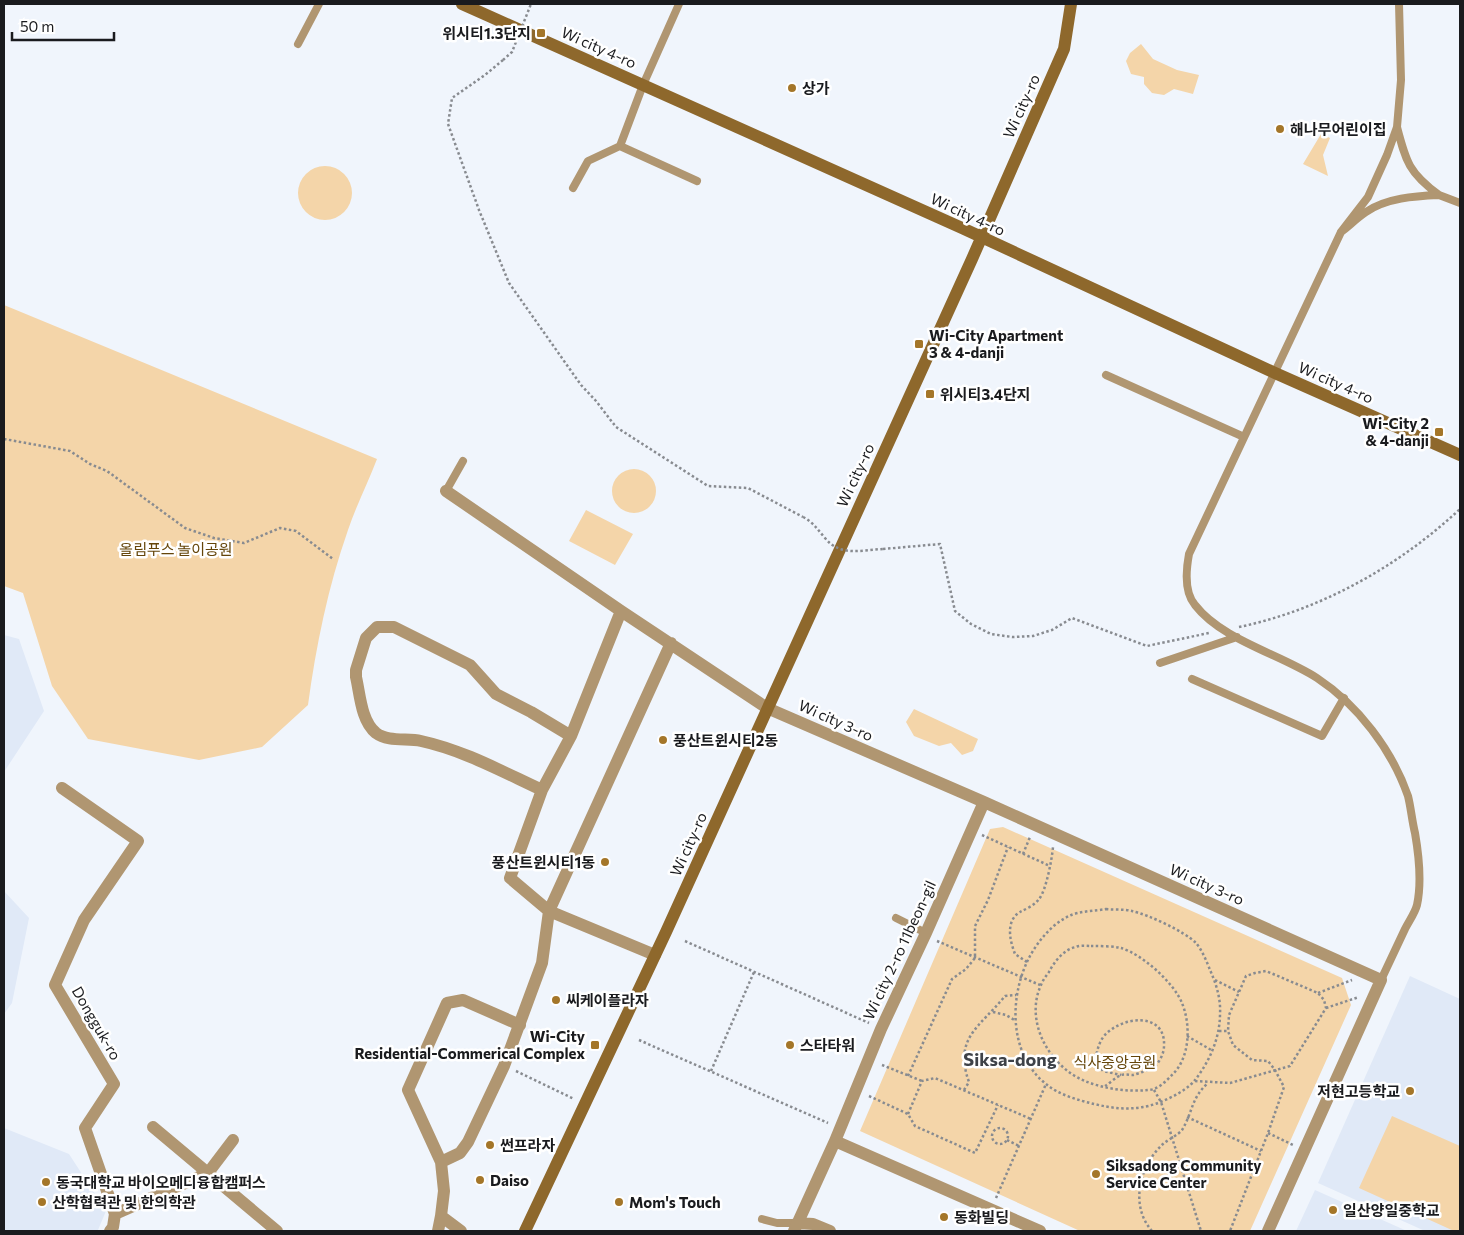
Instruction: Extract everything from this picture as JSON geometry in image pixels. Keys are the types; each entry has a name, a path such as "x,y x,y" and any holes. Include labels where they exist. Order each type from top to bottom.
{"main road":[{"name":"Wi city 4-ro","path":"462,4 981,237 1275,373 1460,454"},
{"name":"Wi city-ro","path":"525,1231 655,955 981,237 1064,49 1070,4"}],"street":[{"name":"Wi city 3-ro","path":"446,491 621,611 768,708 984,802 1381,980"},
{"path":"621,611 571,736 542,790 510,878 549,911 655,955"},
{"path":"542,790 484,763 450,750 420,741 390,738 377,734 366,722 356,676 356,670 366,638 377,627 394,628 470,665 496,694 571,736"},
{"path":"442,1162 460,1153 468,1142 504,1066 542,963 549,911 671,643"},
{"name":"Dongguk-ro","path":"62,788 138,840 84,920 56,985 114,1084 85,1128 115,1214"},
{"name":"Wi city 2-ro 11beon-gil","path":"795,1227 835,1141 881,1028 931,936 984,802"},
{"path":"1268,1231 1381,980"},
{"path":"438,1231 442,1216 444,1191 442,1162 408,1090 447,1003 463,1000 520,1025"},
{"path":"153,1127 277,1231"},
{"path":"110,1231 113,1227 115,1214 208,1173 233,1140"},
{"path":"835,1141 1040,1231"},
{"path":"442,1216 461,1231"},
{"path":"795,1227 813,1224 830,1231"}],"lane":[{"path":"298,44 319,4"},
{"path":"573,188 588,161 620,146 642,84 678,4"},
{"path":"1381,980 1417,906 1419,879 1418,852 1408,797 1390,758 1368,725 1344,698 1316,678 1212,624 1193,604 1189,592 1187,566 1189,554 1341,232 1368,197 1387,156 1397,127 1401,80 1399,4"},
{"path":"1397,127 1403,151 1415,176 1439,195 1460,203"},
{"path":"620,146 697,182"},
{"path":"1341,232 1366,212 1377,206 1400,200 1439,195"},
{"path":"1106,375 1244,437"},
{"path":"446,491 463,461"},
{"path":"1160,663 1237,637"},
{"path":"1192,680 1322,736 1344,698"},
{"path":"896,918 931,936"},
{"path":"762,1219 795,1227"}],"path":[{"path":"531,4 512,52 485,75 452,98 448,124 479,210 509,284 581,385 616,427 708,486 748,488 812,521 831,545 846,552 940,544 955,611 971,624 991,634 1012,637 1032,636 1052,630 1072,618 1147,646 1264,622 1326,600 1387,566 1441,527 1460,509"},
{"path":"4,439 70,451 90,464 107,471 185,528 214,538 244,543 280,528 296,531 333,559"},
{"path":"981,835 1050,866"},
{"path":"1023,854 1031,836"},
{"path":"1027,962 1015,954 1011,943 1011,922 1017,914 1040,899 1050,866 1053,845"},
{"path":"908,1076 952,978 966,968 975,958 975,926 988,900 1008,847"},
{"path":"1106,909 1131,911 1159,921 1196,944 1215,980 1221,1013 1219,1031 1213,1051 1195,1081 1161,1102 1143,1107 1118,1109 1081,1101 1058,1092 1034,1073 1025,1057 1020,1042 1014,1006 1020,977 1027,962 1047,932 1069,916 1106,909"},
{"path":"931,936 975,958 1040,986"},
{"path":"685,941 870,1024"},
{"path":"1074,947 1121,948 1140,958 1158,971 1174,989 1182,1002 1187,1022 1187,1036 1185,1050 1178,1069 1154,1090 1138,1091 1104,1087 1084,1081 1052,1058 1043,1040 1036,1020 1036,1002 1040,986 1056,960 1074,947"},
{"path":"1230,1231 1268,1134 1284,1087 1268,1061 1252,1060 1233,1045 1228,1031 1229,1015 1246,976 1266,971 1318,993 1324,1000 1326,1008"},
{"path":"710,1071 754,972"},
{"path":"1318,993 1356,979"},
{"path":"1215,980 1240,992"},
{"path":"964,1090 969,1082 963,1060 964,1050 970,1037 1005,996 1016,994"},
{"path":"1195,1081 1230,1083 1290,1066 1326,1008 1359,997"},
{"path":"993,1012 1016,1020"},
{"path":"1104,1087 1121,1075 1132,1075 1157,1064 1164,1052 1165,1039 1160,1028 1148,1022 1128,1021 1116,1025 1104,1036 1098,1048 1096,1061 1103,1071 1121,1075"},
{"path":"1219,1031 1228,1031"},
{"path":"1187,1036 1213,1051"},
{"path":"639,1040 828,1122"},
{"path":"882,1065 922,1081 935,1078 1031,1119"},
{"path":"504,1066 584,1104"},
{"path":"908,1114 922,1081"},
{"path":"1152,1231 1140,1209 1138,1197 1140,1182 1151,1158 1162,1144 1181,1132 1199,1091 1208,1083"},
{"path":"996,1199 1046,1084"},
{"path":"1154,1090 1161,1102 1202,1231"},
{"path":"869,1096 908,1114 915,1126 974,1153 998,1105"},
{"path":"1187,1117 1261,1151"},
{"path":"986,1128 993,1132"},
{"path":"997,1128 1003,1129 1008,1135 1007,1140 1003,1144 996,1144 992,1140 993,1132 997,1128"},
{"path":"1268,1134 1294,1145"},
{"path":"1007,1140 1019,1146"}],"shaded area":[{"path":"4,635 19,639 44,711 4,772"},
{"path":"4,891 29,918 12,1003 4,1014"},
{"name":"저현고등학교","path":"1410,976 1460,999 1460,1231 1425,1231 1318,1183"},
{"name":"동국대학교 바이오메디융합캠퍼스","path":"4,1128 69,1154 106,1211 98,1230 4,1231"},
{"name":"일산양일중학교","path":"1315,1190 1407,1231 1296,1231"}],"green space":[{"path":"1141,44 1153,59 1177,70 1199,75 1193,94 1174,89 1164,95 1152,93 1144,84 1144,77 1131,74 1126,61 1130,53"},
{"path":"1321,134 1330,138 1323,155 1328,176 1303,164"},
{"path":"320,166 330,166 340,170 348,178 352,193 348,208 340,216 330,220 320,220 310,216 302,208 298,198 298,188 302,178 310,170"},
{"name":"올림푸스 놀이공원","path":"4,305 377,459 351,521 334,573 319,639 308,705 262,747 199,760 88,739 52,686 23,593 4,586"},
{"path":"634,469 646,473 652,479 656,491 652,503 646,509 634,513 622,509 616,503 612,491 616,479 622,473"},
{"path":"586,510 633,534 615,565 569,541"},
{"path":"914,709 978,739 973,751 962,755 951,743 939,746 914,736 906,722"},
{"name":"식사중앙공원","path":"1003,827 1342,978 1351,1005 1250,1231 1080,1231 860,1131 990,829"},
{"path":"1392,1116 1460,1146 1460,1231 1454,1231 1359,1188"}],"place":[{"name":"위시티1.3단지","path":"541,33"},
{"name":"상가","path":"792,88"},
{"name":"해나무어린이집","path":"1280,129"},
{"name":"Wi-City Apartment 3 & 4-danji","path":"919,344"},
{"name":"위시티3.4단지","path":"930,394"},
{"name":"Wi-City 2 & 4-danji","path":"1439,432"},
{"name":"풍산트윈시티2동","path":"663,740"},
{"name":"풍산트윈시티1동","path":"605,862"},
{"name":"씨케이플라자","path":"556,1000"},
{"name":"Wi-City Residential-Commerical Complex","path":"595,1045"},
{"name":"스타타워","path":"790,1045"},
{"name":"저현고등학교","path":"1410,1091"},
{"name":"썬프라자","path":"490,1145"},
{"name":"Siksadong Community Service Center","path":"1096,1174"},
{"name":"Daiso","path":"480,1180"},
{"name":"동국대학교 바이오메디융합캠퍼스","path":"46,1182"},
{"name":"산학협력관 및 한의학관","path":"42,1202"},
{"name":"Mom's Touch","path":"619,1202"},
{"name":"일산양일중학교","path":"1333,1210"},
{"name":"동화빌딩","path":"944,1217"}],"district":[{"name":"Siksa-dong","path":"1010,1059"}]}
